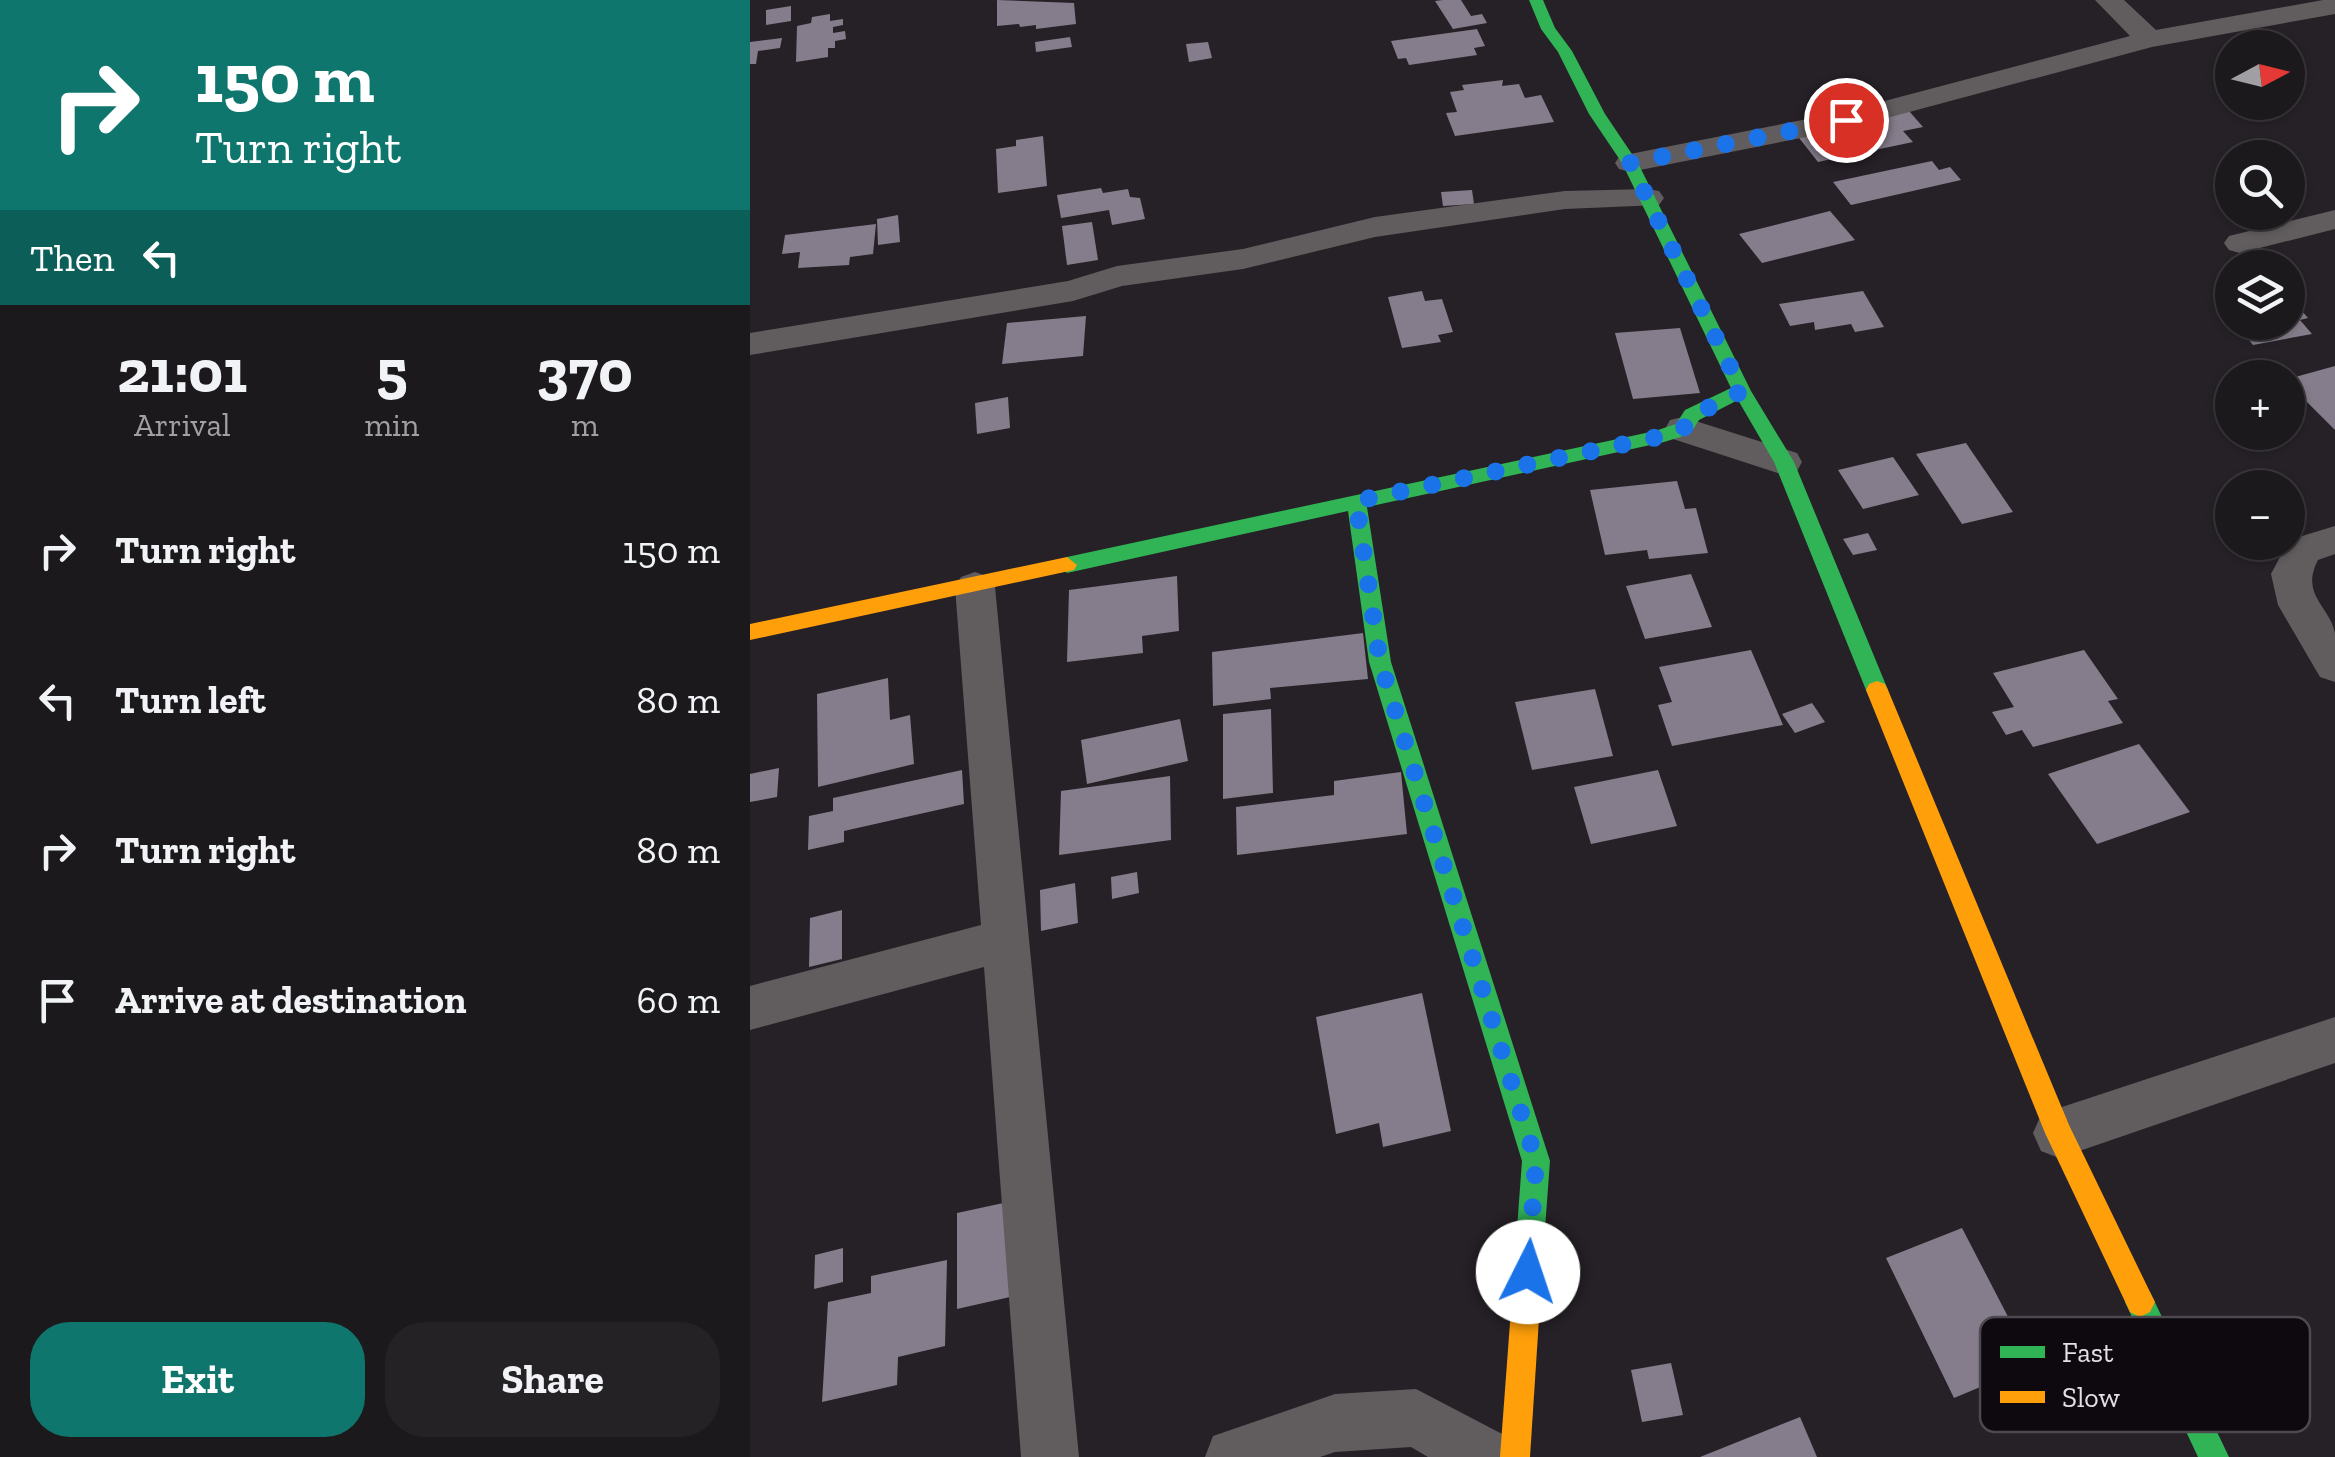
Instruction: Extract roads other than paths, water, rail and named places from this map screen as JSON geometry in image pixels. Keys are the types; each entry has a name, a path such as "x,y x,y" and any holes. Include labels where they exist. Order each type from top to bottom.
{"street":[{"path":"1536,0 1548,30 1630,163 1742,391 1784,462 2060,1133 2147,1317"},
{"path":"2108,0 2150,40"},
{"path":"1630,163 1846,120 2150,40 2335,6"},
{"path":"750,344 1074,291 1117,276 1243,259 1375,227 1565,200 1648,198"},
{"path":"2240,243 2335,219"},
{"path":"1683,429 1692,416 1742,391"},
{"path":"750,632 976,587 1683,429 1784,462"},
{"path":"1356,501 1380,662 1536,1161 1515,1457"},
{"path":"2335,540 2302,550 2291,574 2298,605 2335,666"},
{"path":"976,587 1050,1457"},
{"path":"750,1008 1006,940"},
{"path":"2060,1133 2335,1040"},
{"path":"1234,1457 1336,1422 1416,1418 1485,1457"},
{"path":"2202,1432 2214,1457"}]}
